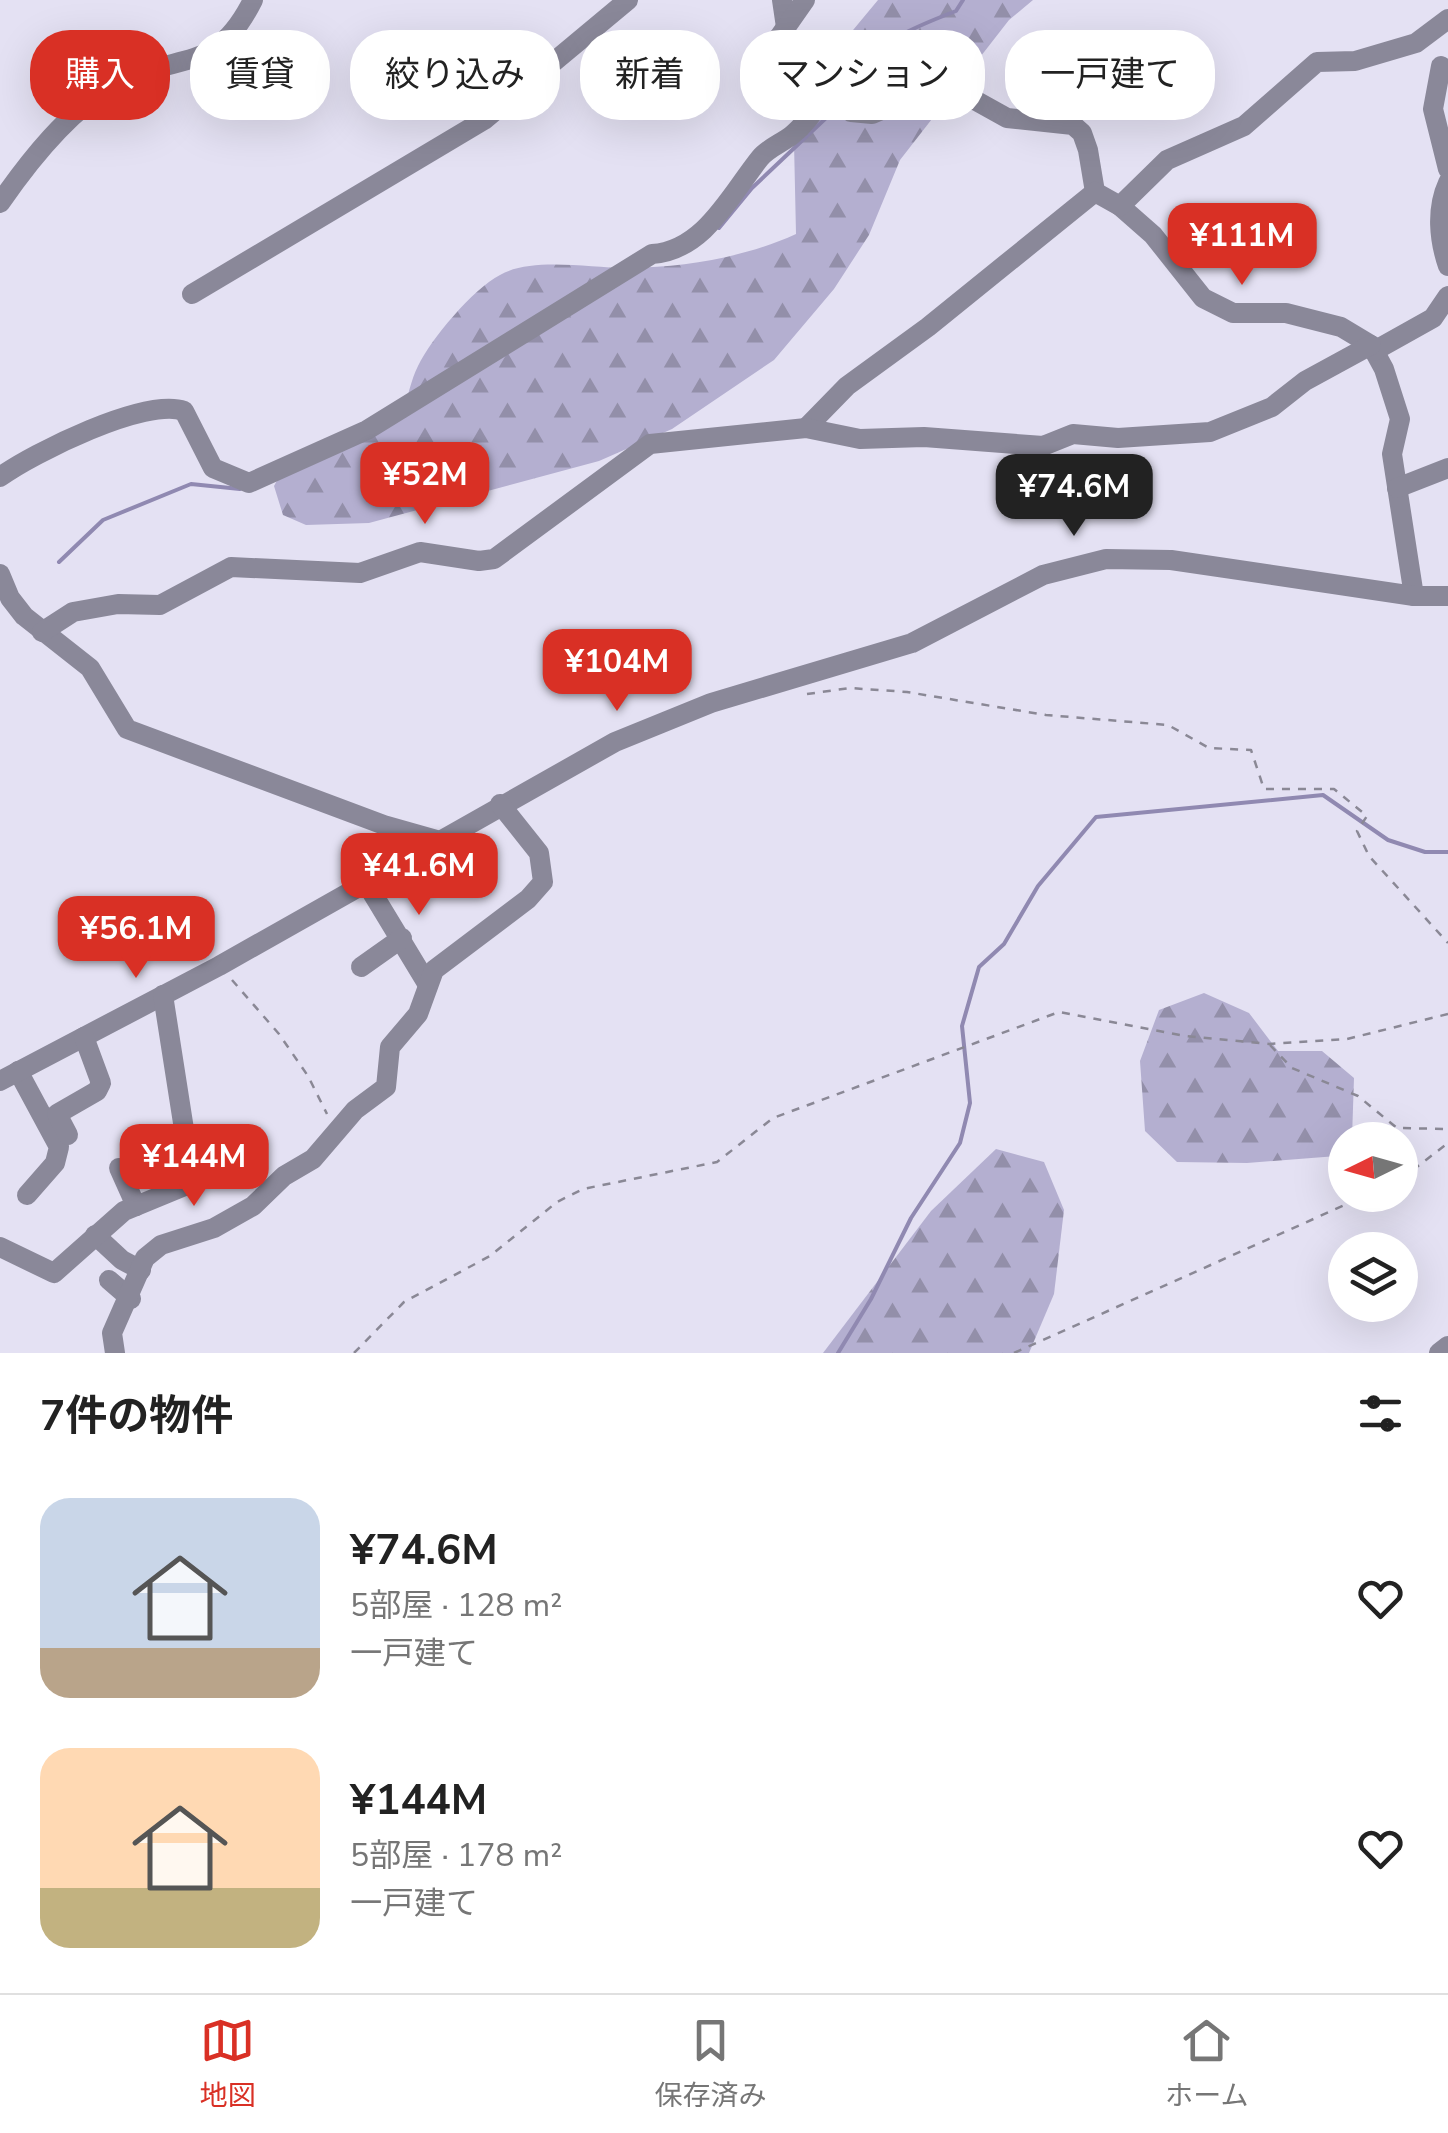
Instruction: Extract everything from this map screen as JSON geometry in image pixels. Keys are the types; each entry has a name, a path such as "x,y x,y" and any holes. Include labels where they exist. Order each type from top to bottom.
{"street":[{"path":"0,202 24,168 95,97 117,83 224,46 253,0"},
{"path":"192,294 484,120 628,0"},
{"path":"782,0 786,27"},
{"path":"784,30 805,0"},
{"path":"1120,206 1167,160 1244,126 1316,62 1354,60 1416,43 1448,19"},
{"path":"1416,43 1445,68 1433,109 1448,168"},
{"path":"985,106 1007,118 1073,126 1082,133 1094,192"},
{"path":"0,477 32,454 162,407 184,410 213,468 249,483 367,430 652,254 673,252 688,244 732,200 762,154 808,120"},
{"path":"1448,183 1440,199 1441,246 1448,266"},
{"path":"1094,192 1120,206 1153,235 1203,298 1234,313 1286,313 1341,327 1373,348 1400,419 1392,454 1414,596"},
{"path":"806,428 847,386 974,291 1094,192"},
{"path":"42,632 73,612 118,604 160,605 231,567 360,573 420,552 479,561 494,559 650,444 806,428 860,439 924,437 1042,446 1073,434 1118,438 1210,432 1272,407 1305,381 1433,318 1448,296"},
{"path":"1397,488 1448,468"},
{"path":"27,1194 55,1163 59,1146 9,1076 219,966 500,804 654,725 712,702 912,643 1043,575 1106,559 1171,560 1414,596 1448,596"},
{"path":"0,574 10,598 42,632 90,668 127,729 384,825 437,840"},
{"path":"115,1353 112,1334 146,1258 161,1246 214,1228 254,1206 284,1176 322,1150 348,1120 386,1087 390,1047 418,1014 434,970 528,900 543,882 539,853 500,804"},
{"path":"365,881 428,985"},
{"path":"361,967 402,938"},
{"path":"0,1247 49,1280 91,1238 136,1206 187,1185 200,1170 186,1142 163,995"},
{"path":"71,1149 57,1114 101,1084 84,1037"},
{"path":"119,1168 136,1206"},
{"path":"73,1223 141,1270"},
{"path":"109,1280 130,1300"},
{"path":"1440,1353 1448,1346"}],"path":[{"path":"805,694 850,688 906,692 1046,715 1168,725 1208,748 1252,750 1264,789 1334,789 1367,816 1357,831 1369,856 1448,943"},
{"path":"219,966 279,1034 308,1076 323,1112 348,1120"},
{"path":"354,1353 404,1302 490,1256 557,1202 583,1189 717,1162 774,1118 1059,1012 1184,1036 1269,1044 1347,1039 1448,1014"},
{"path":"1269,1044 1292,1068 1358,1096 1397,1128 1448,1129"},
{"path":"1418,1166 1448,1142"},
{"path":"1014,1353 1329,1212"}],"green space":[{"path":"878,0 1033,0 1009,20 985,51 985,30 853,30"},
{"path":"798,120 931,120 900,160 869,235 834,289 774,360 672,429 599,461 369,523 306,525 283,515 274,486 286,464 404,410 416,371 432,342 466,303 500,275 546,265 673,266 736,255 796,234 794,143"},
{"path":"1204,993 1249,1013 1278,1051 1322,1051 1354,1078 1353,1122 1328,1122 1328,1157 1247,1163 1177,1162 1145,1131 1140,1061 1159,1010"},
{"path":"996,1149 1044,1162 1064,1210 1054,1294 1029,1353 823,1353 931,1211"}],"waterway":[{"path":"912,30 956,11 963,0"},
{"path":"719,228 752,188 824,120"},
{"path":"59,562 103,520 191,484 240,489"},
{"path":"838,1353 871,1299 911,1218 960,1143 970,1103 962,1026 979,967 1004,944 1038,886 1096,817 1323,795 1388,840 1425,852 1448,852"}]}
